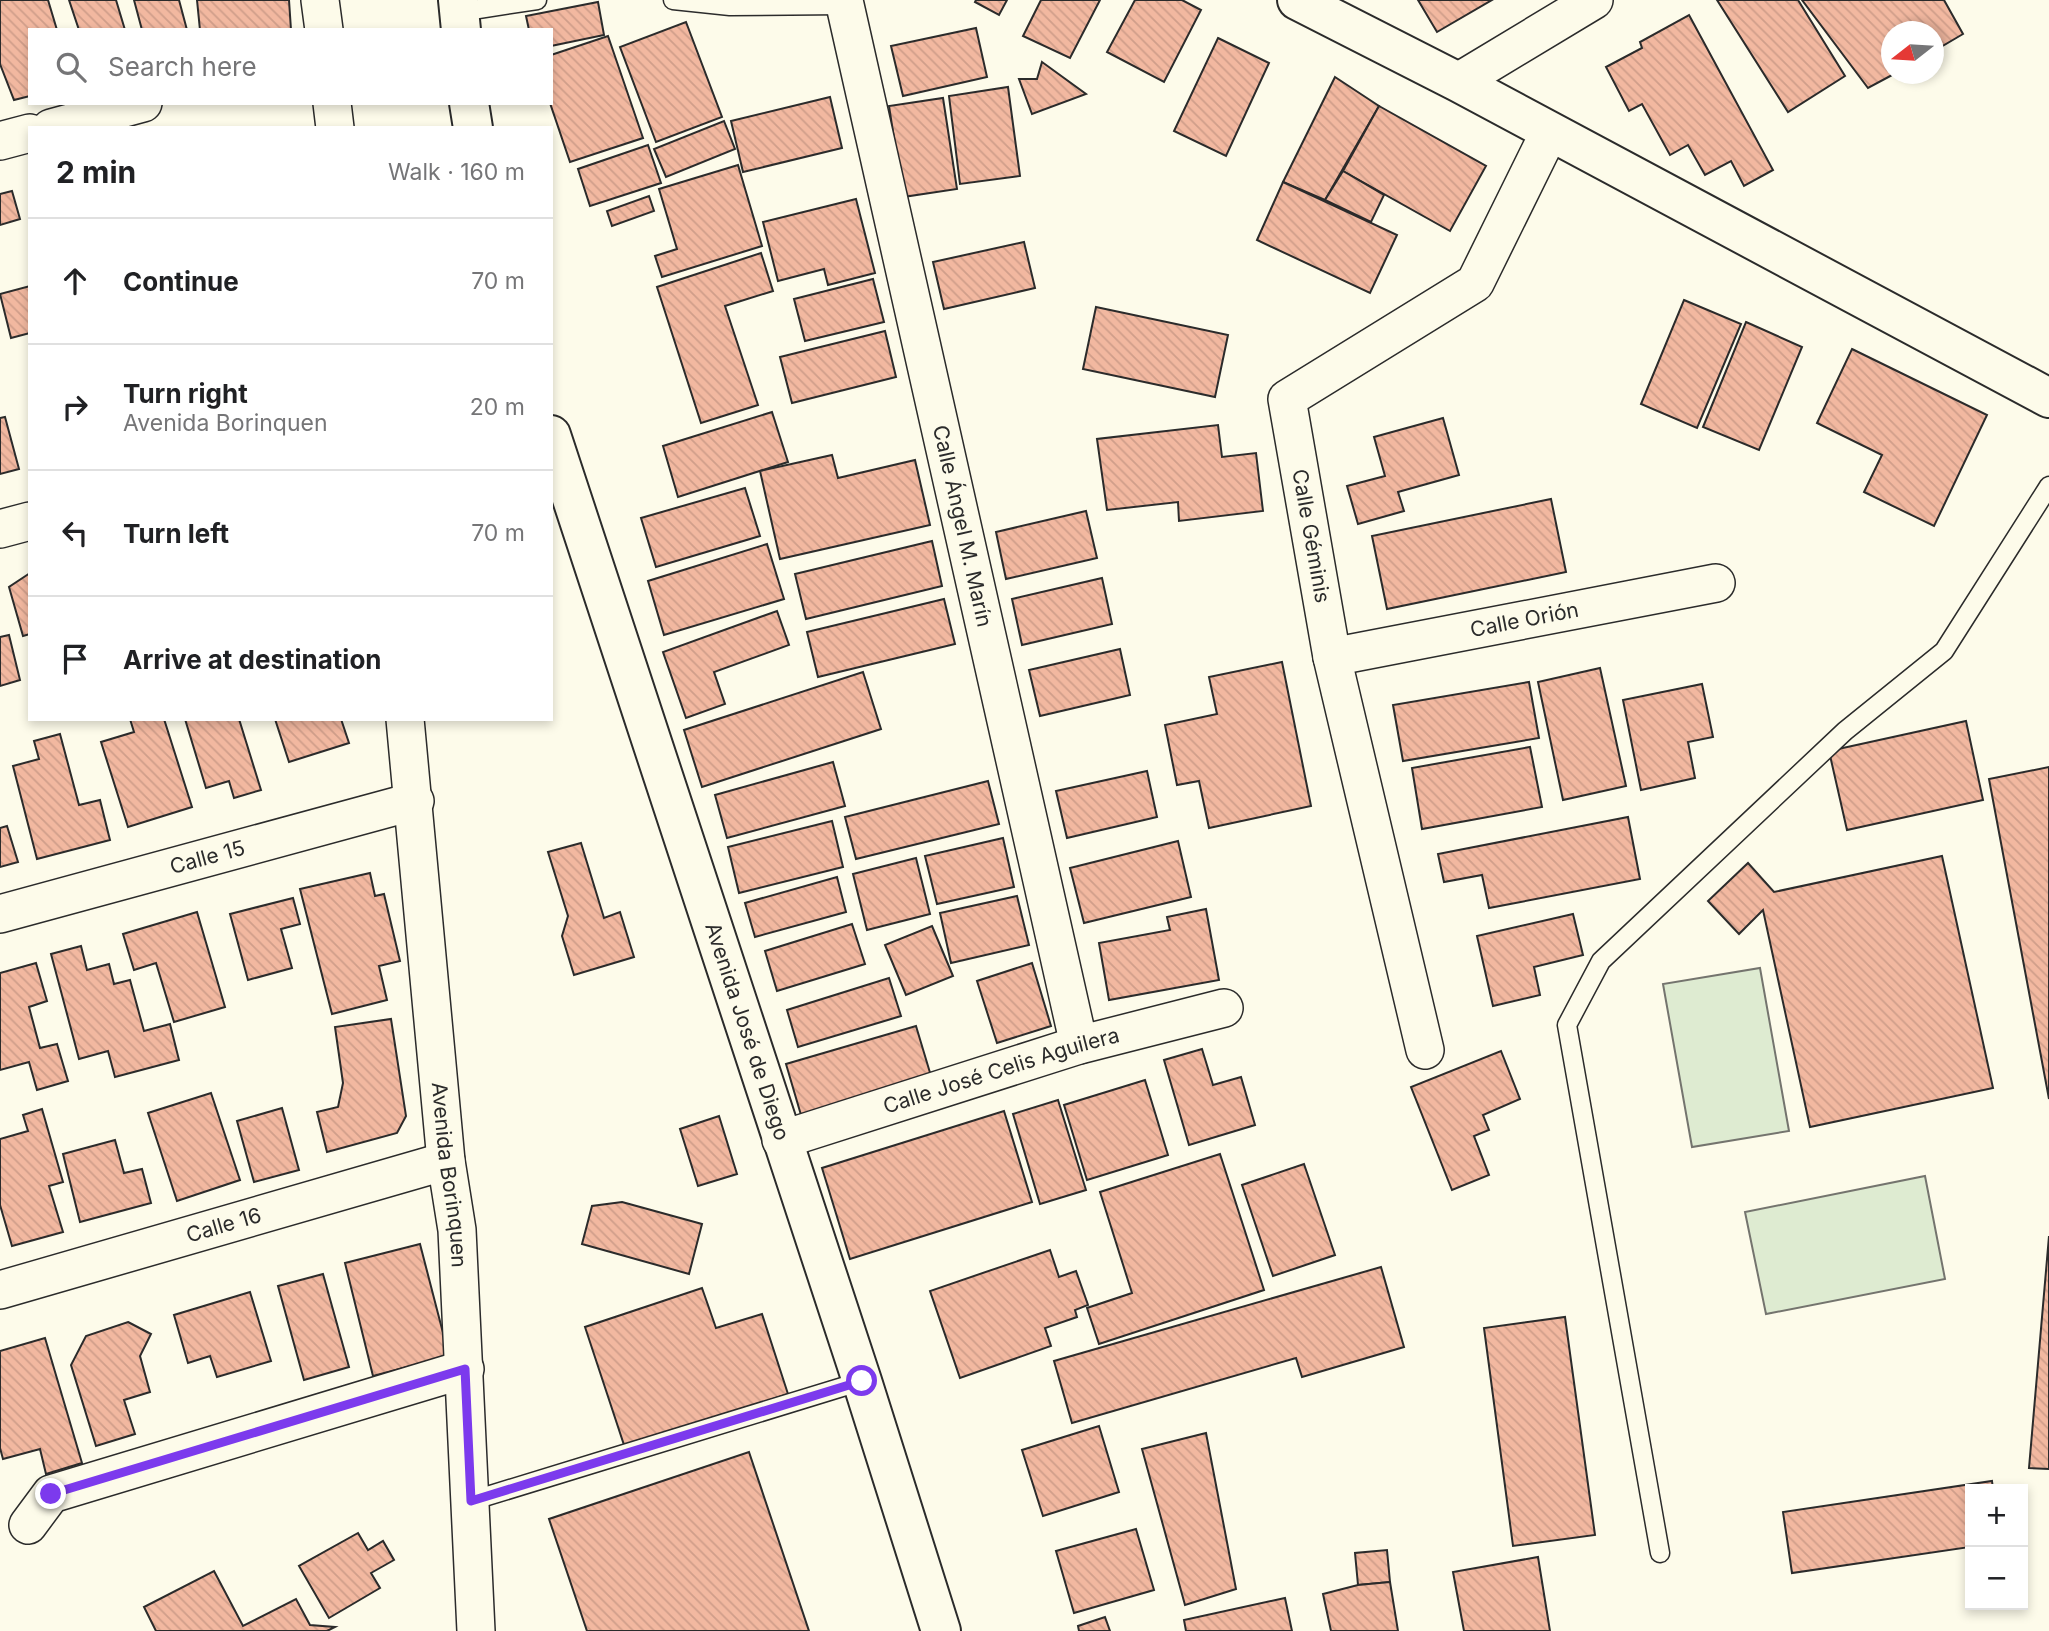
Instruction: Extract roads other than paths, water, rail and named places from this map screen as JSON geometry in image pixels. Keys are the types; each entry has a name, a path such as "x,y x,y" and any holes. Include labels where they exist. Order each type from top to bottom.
{"main road":[{"path":"1297,0 1458,82 1549,133 2049,397"},
{"path":"469,105 472,126"},
{"name":"Avenida José de Diego","path":"553,441 780,1140 862,1381 941,1631"}],"street":[{"path":"320,0 324,28"},
{"path":"1458,82 1594,0"},
{"name":"Calle Ángel M. Marín","path":"845,5 1079,1045"},
{"path":"58,126 136,105"},
{"path":"332,105 335,126"},
{"name":"Calle Géminis","path":"1425,1050 1332,657 1287,399 1475,283 1549,133"},
{"path":"0,141 28,134"},
{"path":"0,529 28,522"},
{"name":"Calle Orión","path":"1332,657 1716,583"},
{"name":"Avenida Borinquen","path":"405,721 415,801 446,1161 457,1230 476,1631"},
{"name":"Calle 15","path":"0,914 415,801"},
{"name":"Calle José Celis Aguilera","path":"780,1140 1079,1045 1224,1008"},
{"name":"Calle 16","path":"0,1290 446,1161"},
{"path":"28,1525 51,1494 465,1369"}],"lane":[{"path":"460,14 537,0"},
{"path":"673,0 730,6 845,5"},
{"path":"1660,1553 1567,1025 1601,961 1845,730 1944,651 2049,486"},
{"path":"471,1501 862,1381"}]}
